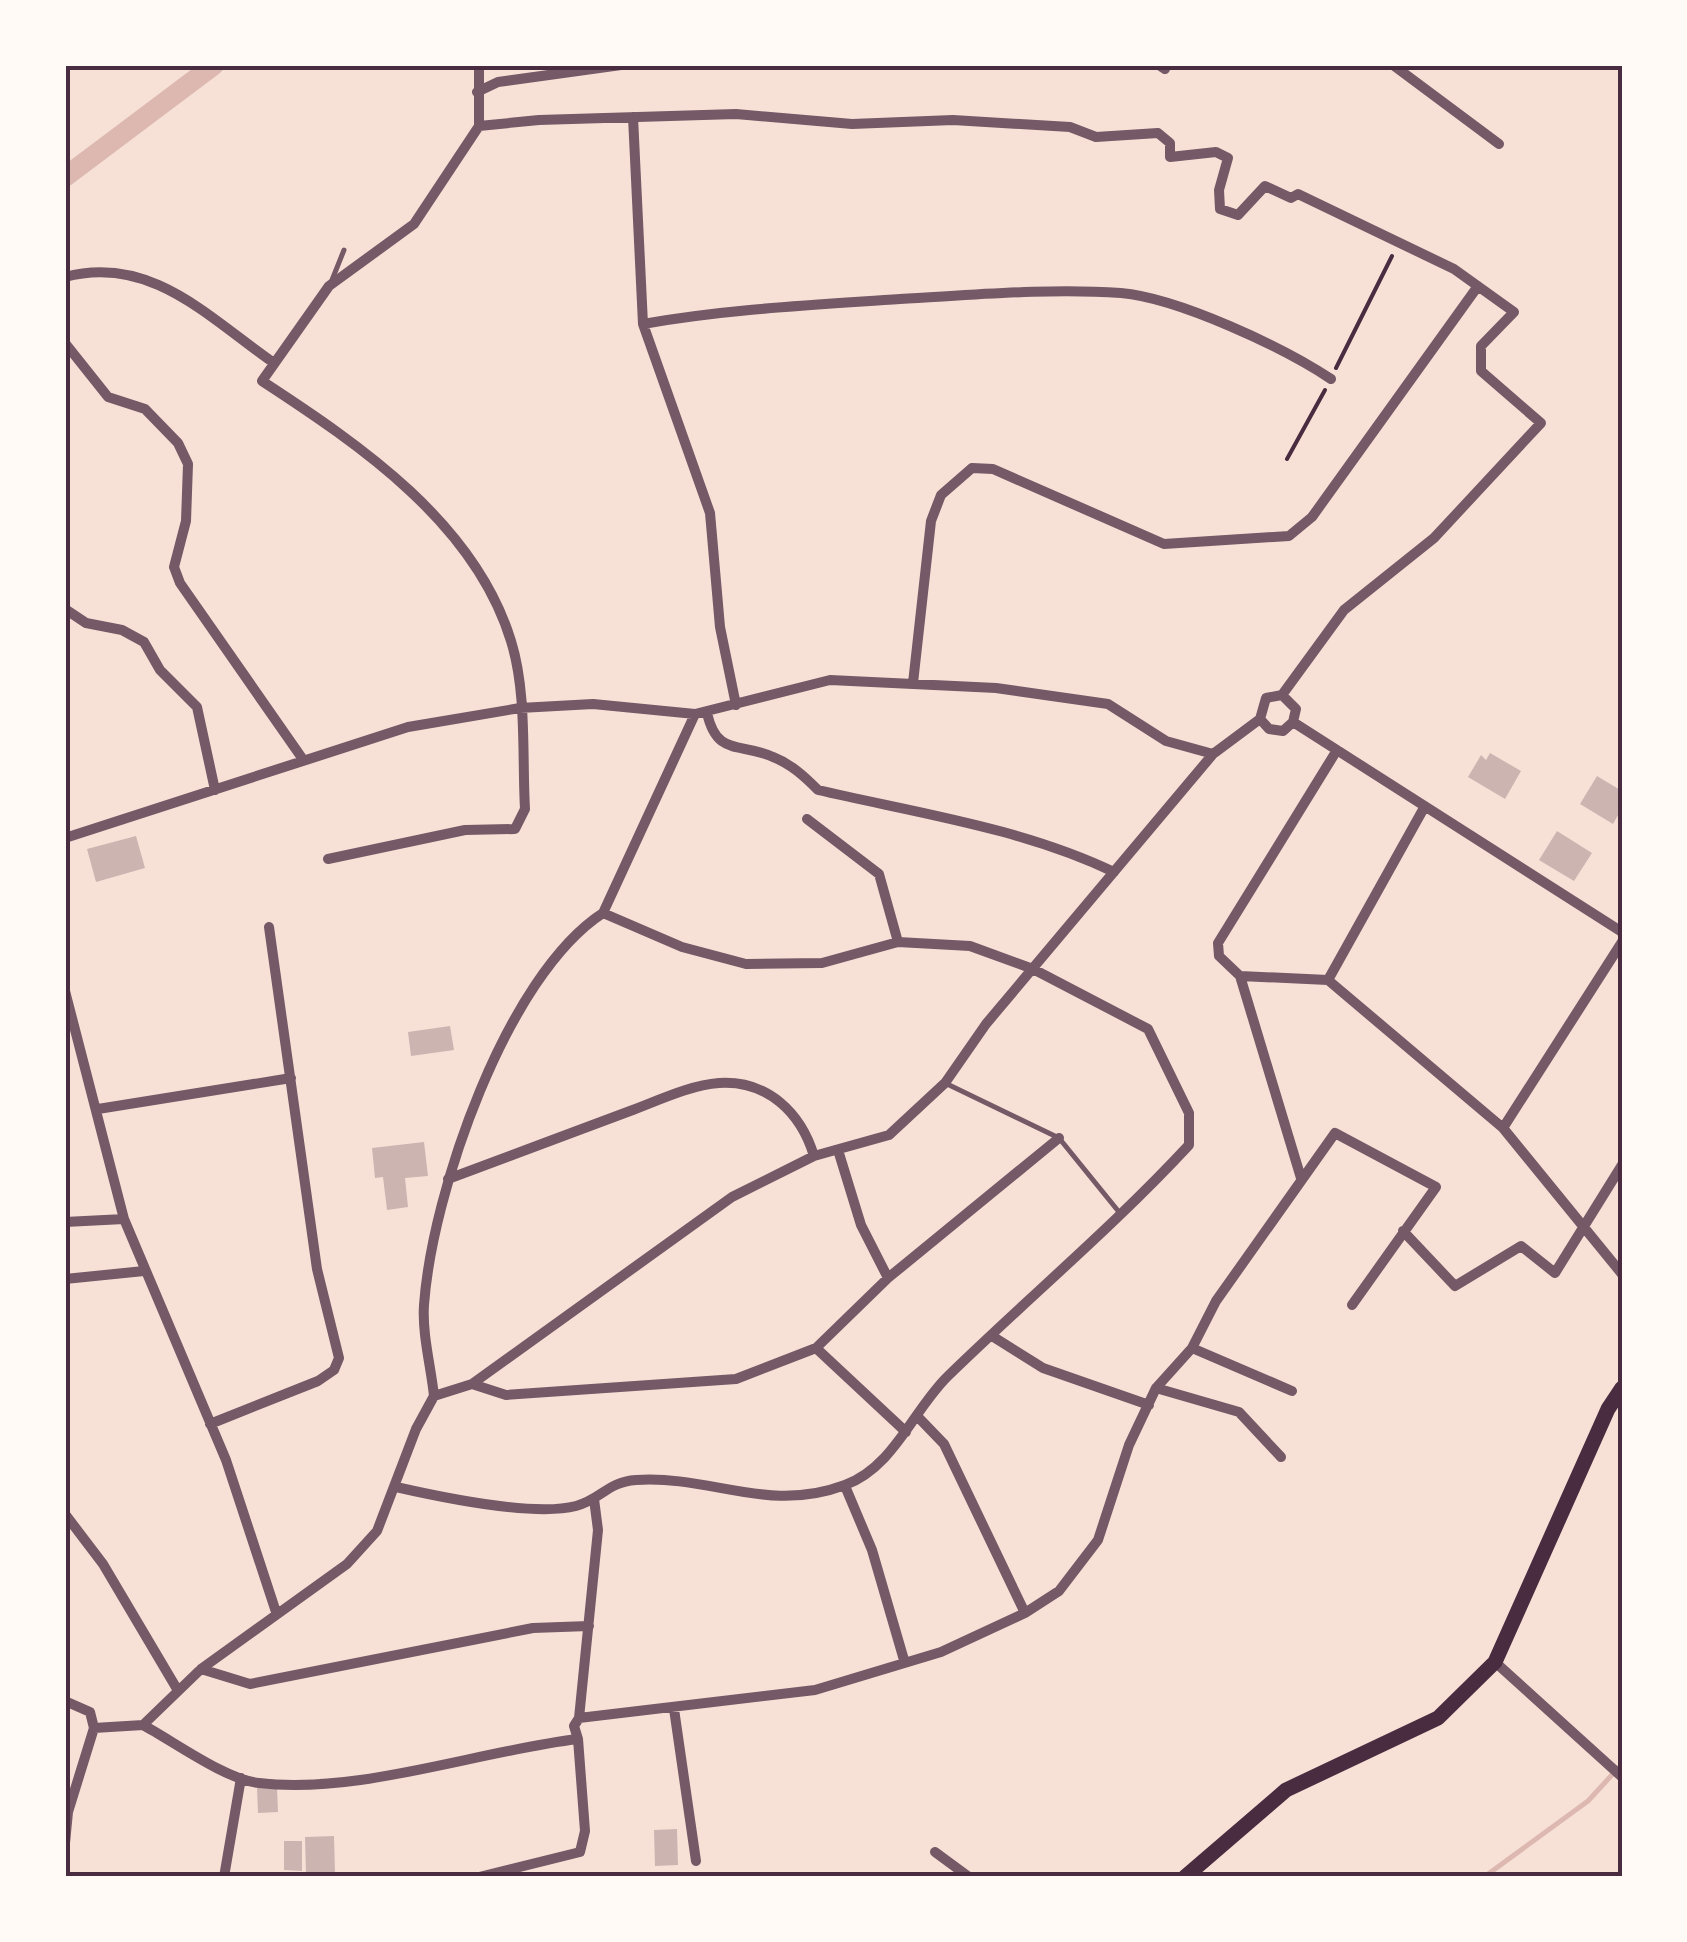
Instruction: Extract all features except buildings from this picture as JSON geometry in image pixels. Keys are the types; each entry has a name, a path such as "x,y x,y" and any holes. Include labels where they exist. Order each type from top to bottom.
{"main road":[{"path":"1185,1877 1286,1790 1438,1718 1495,1662 1600,1426 1622,1388"}],"street":[{"path":"328,858 465,830 515,829 525,809 512,642 480,572 416,497 344,435 262,381 329,286 414,224 479,126 479,65"},
{"path":"478,92 498,82 621,65"},
{"path":"1393,65 1498,144"},
{"path":"434,1396 472,1384 732,1197 814,1156 889,1135 945,1083 986,1024 1213,754 1260,719 1266,698 1282,695 1344,610 1434,538 1541,424 1481,371 1481,346 1514,312 1478,286 1298,194 1290,198 1265,186 1238,215 1227,214 1220,208 1219,190 1228,158 1216,152 1170,156 1170,143 1158,133 1096,137 1070,126 953,120 852,124 736,114 479,126"},
{"path":"633,117 642,324 710,513 720,627 736,705"},
{"path":"65,277 118,272 163,283 274,363"},
{"path":"913,683 931,522 941,494 972,468 993,469 1164,544 1290,536 1312,518 1478,286"},
{"path":"642,324 740,309 989,294 1122,293 1179,306 1308,363 1331,379"},
{"path":"65,342 108,397 145,409 178,443 188,464 186,521 174,567 180,583 302,758"},
{"path":"65,609 86,623 122,630 144,642 160,670 198,707 215,790"},
{"path":"65,838 302,758 408,727 520,708 593,704 701,713 830,680 996,688 1108,704 1166,741 1213,754"},
{"path":"1282,695 1296,709 1294,722"},
{"path":"701,713 711,732 725,745 770,755 796,769 818,790 999,832 1071,852 1114,872"},
{"path":"143,1725 200,1669 346,1564 377,1531 416,1429 434,1396 424,1307 448,1178 512,1016 584,925 604,913 701,713"},
{"path":"1260,719 1276,732 1294,722"},
{"path":"1294,722 1622,932"},
{"path":"1301,1178 1240,976 1219,956 1218,943 1336,750"},
{"path":"1328,980 1425,806"},
{"path":"807,820 880,874 898,942"},
{"path":"396,1487 468,1504 573,1507 594,1499 615,1481 664,1478 782,1500 844,1486 866,1475 906,1432 944,1380 1123,1217 1189,1145 1189,1113 1148,1029 1033,968 970,946 898,942 822,963 746,964 682,947 604,913"},
{"path":"210,1424 318,1381 334,1370 339,1358 317,1269 269,927"},
{"path":"1502,1128 1622,942"},
{"path":"1240,976 1328,980 1502,1128 1622,1274"},
{"path":"65,992 124,1219 210,1424 276,1612"},
{"path":"98,1108 291,1078"},
{"path":"448,1178 719,1083 761,1090 788,1106 806,1130 814,1156"},
{"path":"579,1718 815,1690 904,1660 941,1652 1026,1613 1059,1591 1098,1540 1129,1445 1156,1388 1192,1348 1216,1300 1335,1132 1436,1187 1352,1305"},
{"path":"472,1384 506,1395 736,1380 816,1348 888,1278 1059,1138"},
{"path":"838,1150 861,1225 888,1278"},
{"path":"1403,1230 1456,1286 1521,1246 1554,1274 1622,1165"},
{"path":"65,1222 124,1219"},
{"path":"65,1279 144,1271"},
{"path":"992,1336 1043,1368 1149,1405"},
{"path":"816,1348 906,1432"},
{"path":"1192,1348 1292,1390"},
{"path":"1156,1388 1239,1412 1281,1457"},
{"path":"918,1417 944,1444 1026,1613"},
{"path":"844,1486 872,1550 904,1660"},
{"path":"479,1877 580,1852 585,1831 574,1726 579,1718 598,1530 594,1499"},
{"path":"65,1514 103,1564 177,1689"},
{"path":"200,1669 250,1684 533,1628 589,1626"},
{"path":"1495,1662 1622,1777"},
{"path":"65,1701 90,1712 94,1728 66,1812 65,1844"},
{"path":"674,1708 696,1860"},
{"path":"94,1728 143,1725 257,1784 340,1783 520,1746 578,1739"},
{"path":"224,1877 241,1778"},
{"path":"934,1852 968,1877"}],"lane":[{"path":"329,286 344,250"},
{"path":"945,1083 1059,1138 1123,1217"}],"path":[{"path":"1287,459 1399,243"}],"waterway":[{"path":"65,177 214,65"},
{"path":"1484,1877 1588,1801 1622,1764"}]}
